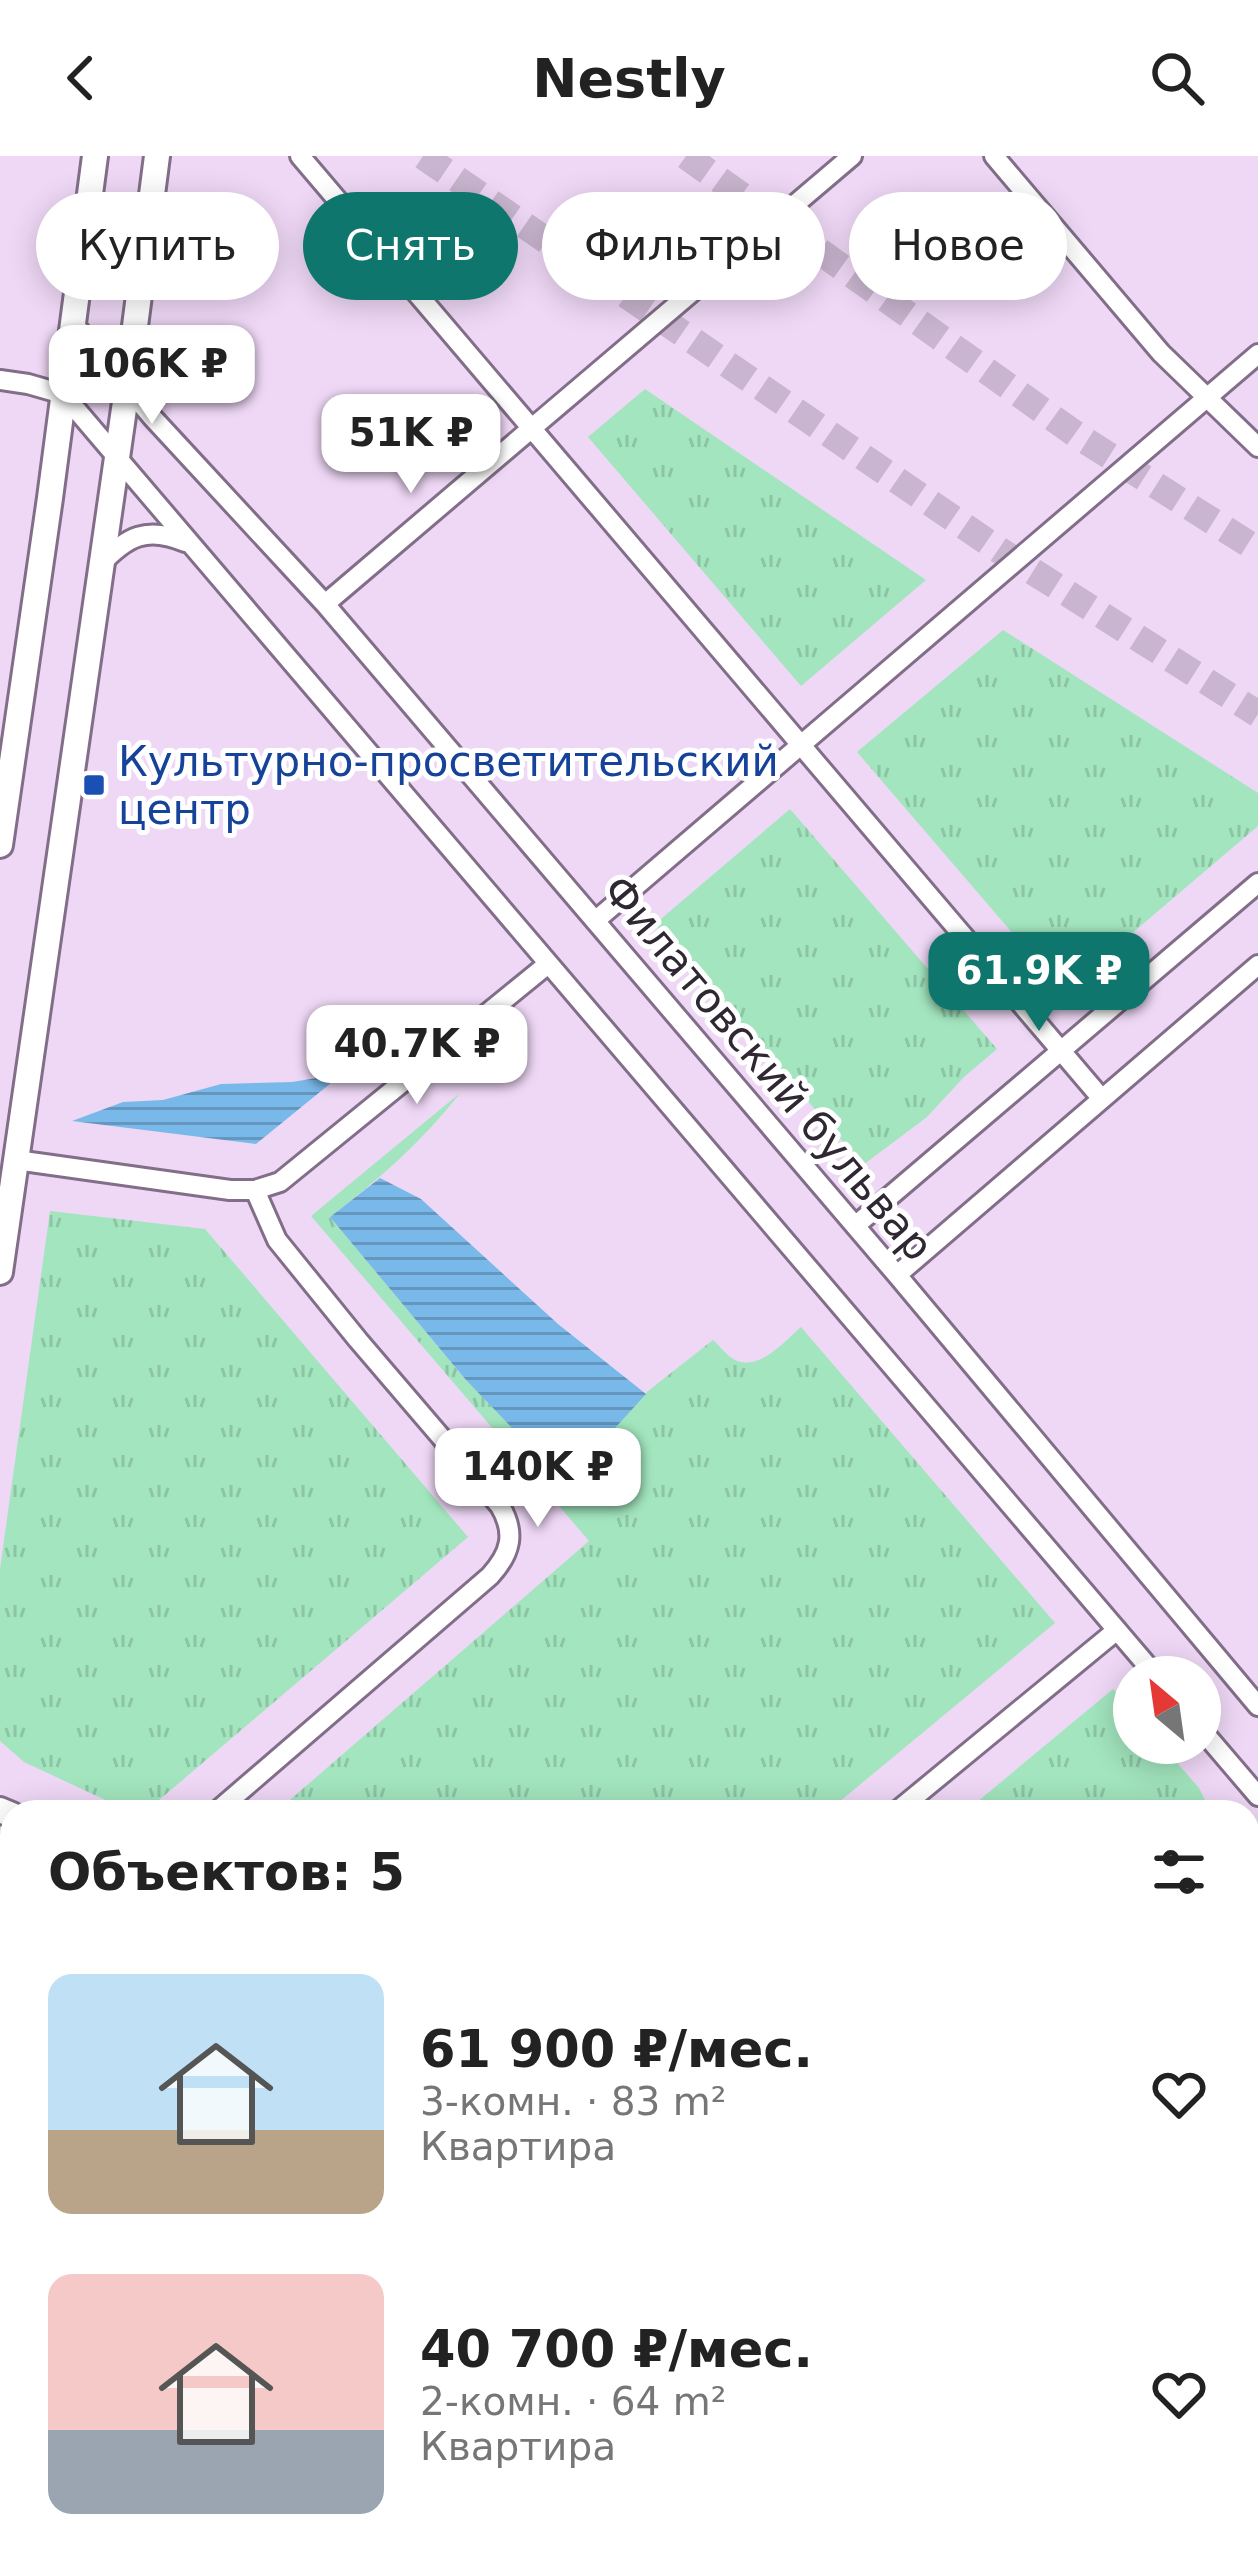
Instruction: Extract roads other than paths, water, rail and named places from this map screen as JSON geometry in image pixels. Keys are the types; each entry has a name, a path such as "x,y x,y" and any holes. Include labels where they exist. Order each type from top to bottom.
{"street":[{"path":"0,845 5,773 95,156"},
{"path":"0,1272 128,388 157,156"},
{"path":"300,156 1102,1099"},
{"path":"325,604 851,156"},
{"path":"994,156 1161,352 1258,447"},
{"name":"Филатовский бульвар","path":"72,322 325,604 1258,1706"},
{"path":"595,921 1258,354"},
{"path":"0,380 63,394 1139,1656"},
{"path":"100,565 116,548 140,535 171,536 191,545"},
{"path":"855,1226 1258,883"},
{"path":"16,1160 255,1190 288,1177 548,964"},
{"path":"897,1275 1258,965"},
{"path":"230,1800 490,1576 511,1542 511,1528 500,1506 277,1240 255,1190"},
{"path":"911,1800 1117,1630"},
{"path":"1221,1753 1258,1796"}],"water":[{"path":"342,1074 256,1144 72,1121 123,1102 163,1100 221,1084 292,1082"},
{"path":"380,1178 421,1199 558,1324 646,1394 586,1460 561,1467 539,1456 466,1380 330,1217"}],"tunnel":[{"path":"423,156 999,550 1258,714"},
{"path":"686,156 1078,436 1258,550"}],"place":[{"name":"Культурно-просветительский центр","path":"94,785"}]}
